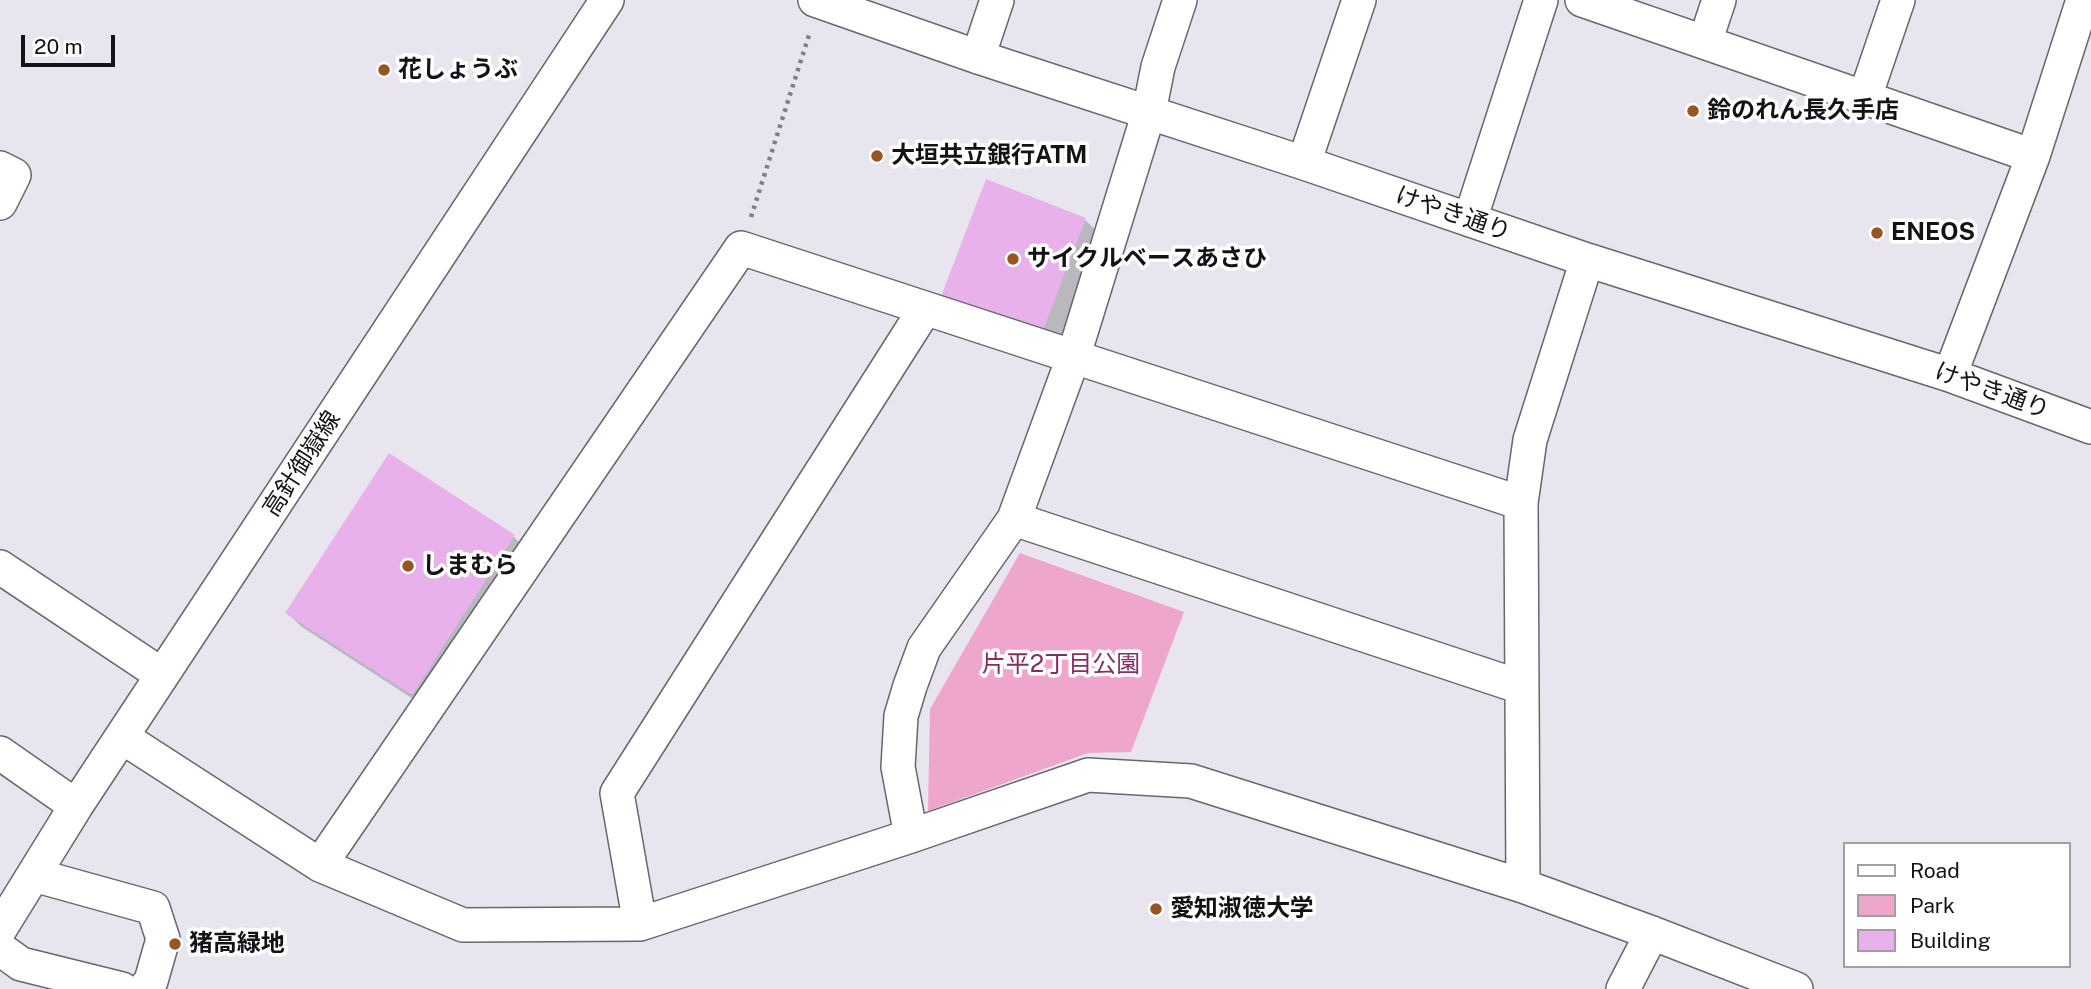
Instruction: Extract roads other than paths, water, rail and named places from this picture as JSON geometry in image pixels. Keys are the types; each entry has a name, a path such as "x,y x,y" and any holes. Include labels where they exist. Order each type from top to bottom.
{"street":[{"name":"高針御嶽線","path":"0,929 76,806 607,0"},
{"path":"978,57 997,0"},
{"path":"911,836 898,767 901,716 910,686 924,648 1014,519 1073,358 1149,112 1158,67 1180,0"},
{"path":"1304,163 1359,0"},
{"path":"1470,220 1541,0"},
{"path":"1582,0 2033,156"},
{"path":"1705,42 1719,0"},
{"path":"1865,97 1898,0"},
{"path":"1950,375 2033,156 2082,0"},
{"name":"けやき通り","path":"819,1 978,57 1304,163 1587,260 1950,375 2091,427"},
{"path":"0,168 14,175 0,204"},
{"path":"320,865 741,248 1521,503"},
{"path":"1522,886 1521,503 1530,440 1587,260"},
{"path":"640,924 617,793 925,309"},
{"path":"1014,519 1521,687"},
{"path":"0,567 162,675"},
{"path":"122,737 320,865 463,925 640,924 1088,775 1191,781 1522,886 1796,989"},
{"path":"0,753 76,806"},
{"path":"34,875 153,908 163,939 152,981 144,989"},
{"path":"1623,989 1651,933"},
{"path":"0,949 21,964 122,989"}],"place":[{"name":"花しょうぶ","path":"384,70"},
{"name":"鈴のれん長久手店","path":"1693,111"},
{"name":"大垣共立銀行ATM","path":"877,156"},
{"name":"ENEOS","path":"1877,233"},
{"name":"サイクルベースあさひ","path":"1013,259"},
{"name":"しまむら","path":"408,566"},
{"name":"愛知淑徳大学","path":"1156,909"},
{"name":"猪高緑地","path":"175,944"}],"park label":[{"name":"片平2丁目公園","path":"1061,665"}]}
